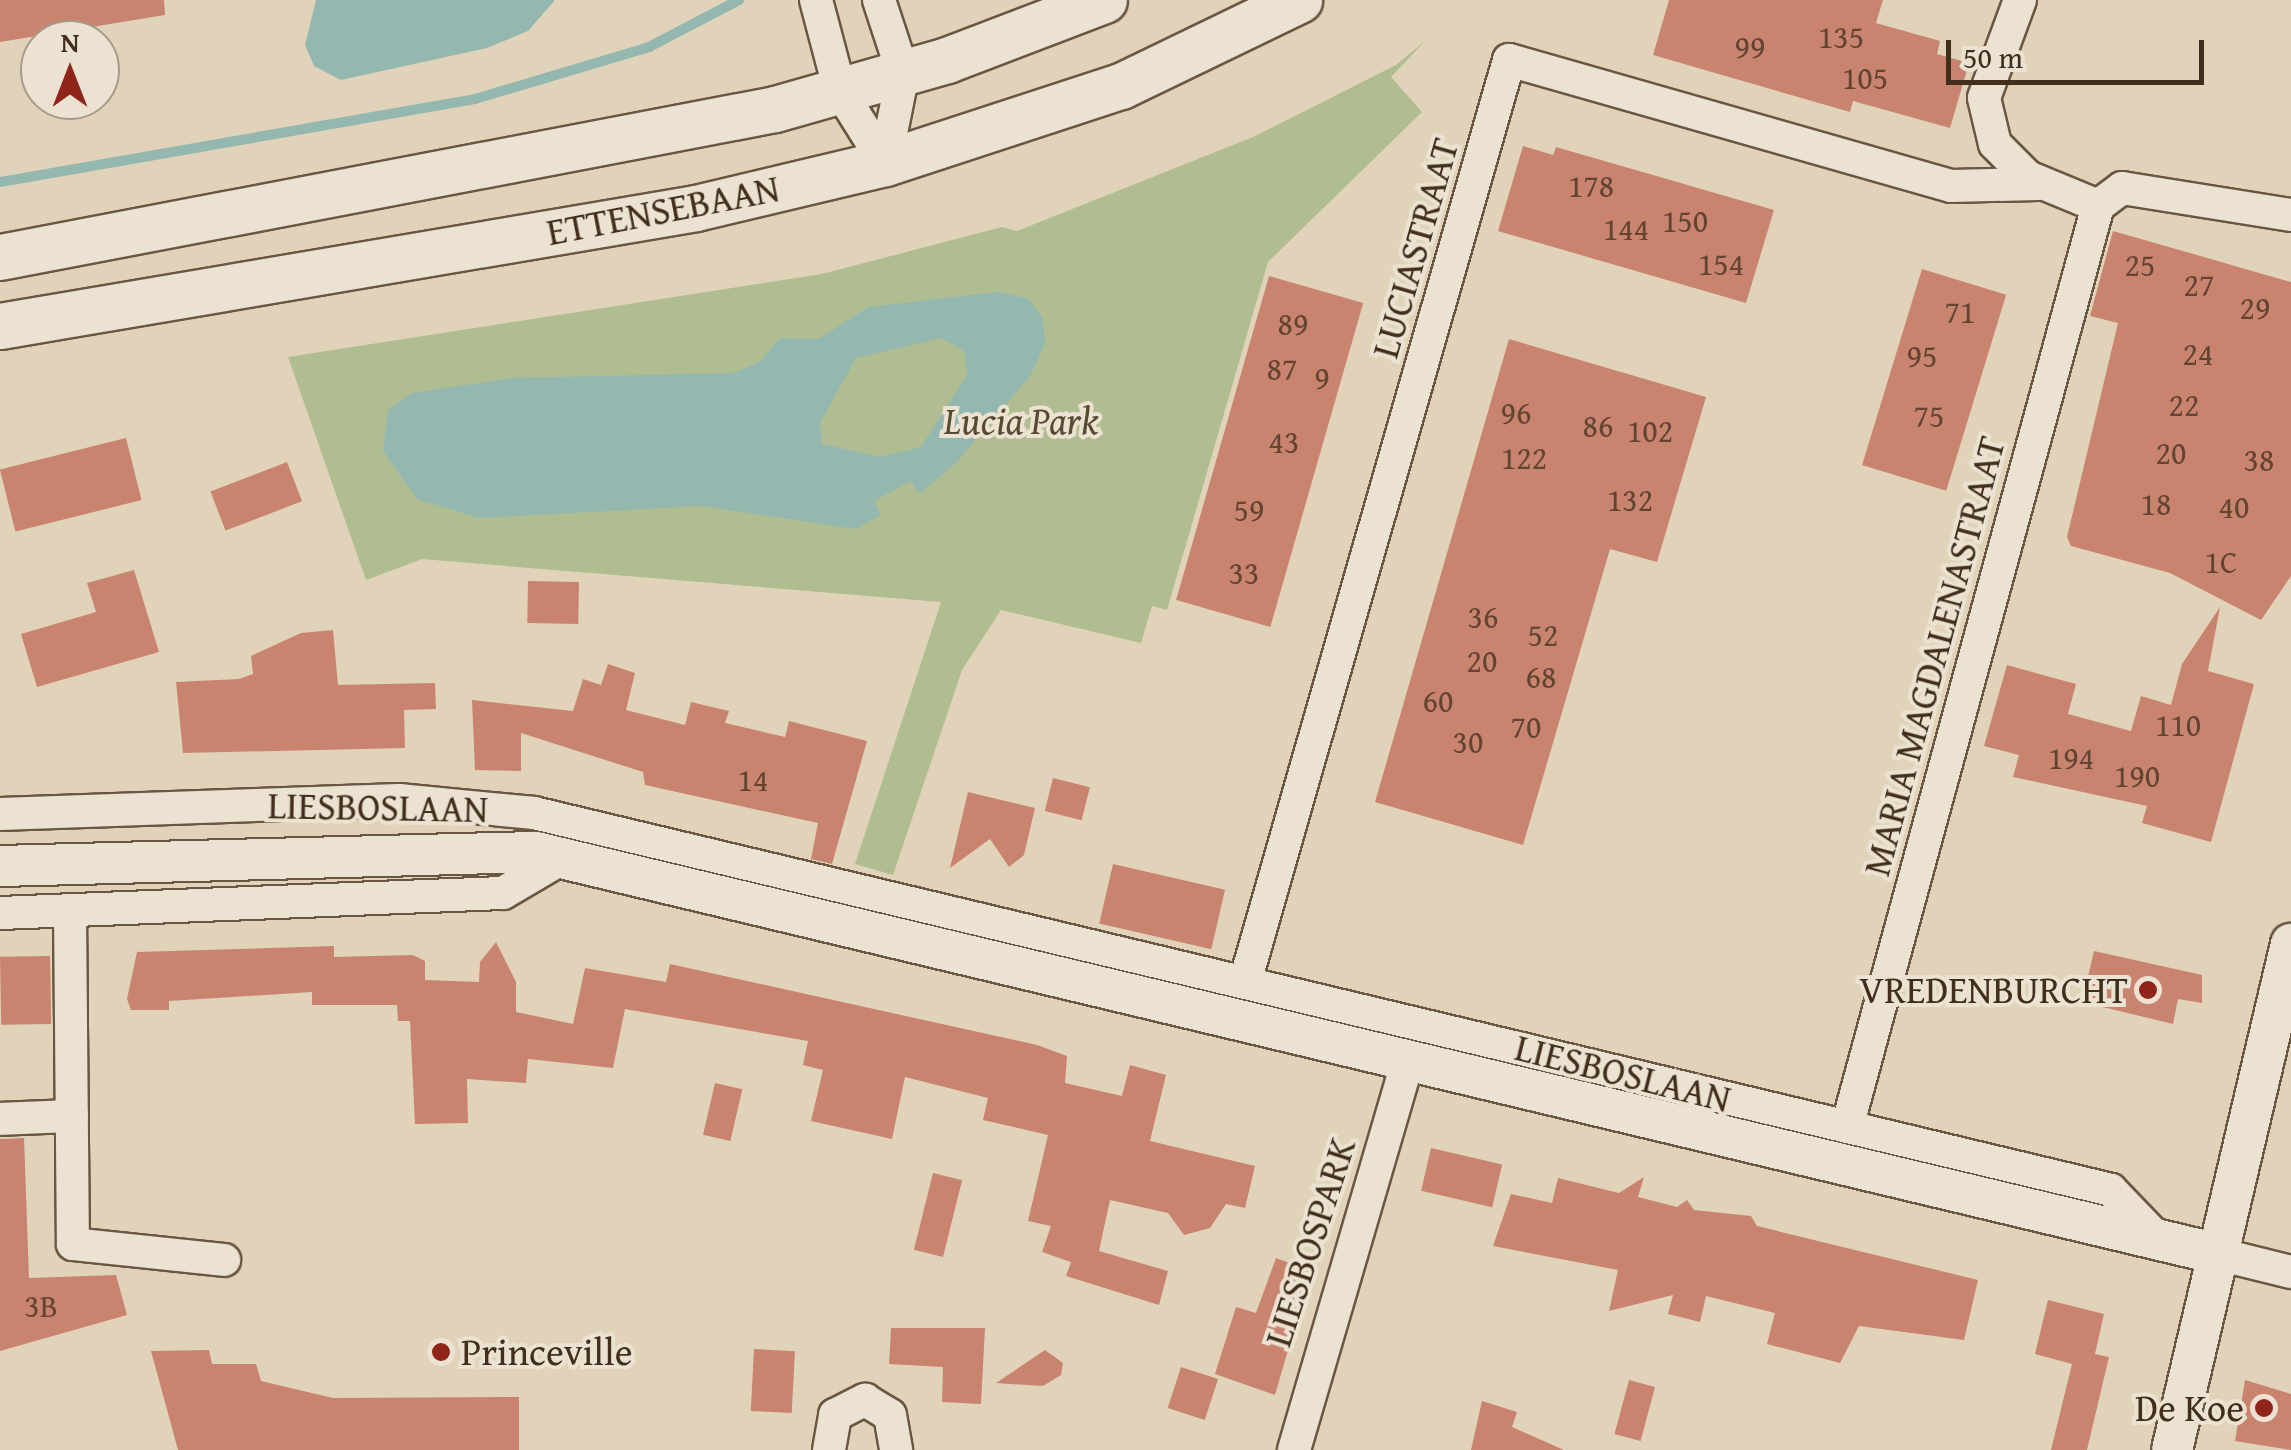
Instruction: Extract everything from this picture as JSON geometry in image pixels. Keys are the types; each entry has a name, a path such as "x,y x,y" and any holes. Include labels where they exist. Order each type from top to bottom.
{"main road":[{"name":"ETTENSEBAAN","path":"0,257 604,146 840,92 1104,0"},
{"name":"ETTENSEBAAN","path":"0,326 696,208 885,162 1120,86 1300,0"}],"street":[{"path":"816,0 840,92 885,162"},
{"path":"879,0 903,73 885,162"},
{"path":"2020,0 1988,69 1985,110 2002,153 2038,184 2098,206 2122,188 2291,215"},
{"name":"LUCIASTRAAT","path":"1245,982 1510,60 1951,186 2038,184"},
{"name":"MARIA MAGDALENASTRAAT","path":"1847,1127 2098,206"},
{"name":"LIESBOSLAAN","path":"0,814 462,803 863,910 1064,958 1408,1060 2218,1254"},
{"name":"LIESBOSLAAN","path":"0,866 456,848 564,857 863,910"},
{"path":"0,913 503,893 564,857"},
{"path":"70,910 73,1244 224,1260"},
{"path":"2172,1450 2291,944"},
{"name":"LIESBOSLAAN","path":"1064,958 1245,982 2110,1190 2159,1240"},
{"name":"LIESBOSPARK","path":"1294,1450 1408,1060"},
{"path":"0,1119 72,1116"},
{"path":"2218,1254 2291,1272"},
{"path":"829,1450 836,1415 865,1400 890,1415 896,1450"}],"green space":[{"name":"Lucia Park","path":"1426,40 1391,77 1422,112 1268,262 1167,610 1152,606 1141,643 1001,610 962,670 893,875 855,864 941,602 422,559 366,580 288,357 822,274 1002,227 1017,231 1253,137 1396,65"}],"water":[{"path":"316,0 555,0 528,31 487,48 341,80 314,66 305,45"},
{"path":"998,292 1029,299 1043,319 1045,344 1030,376 956,463 919,494 911,481 874,501 881,515 856,529 701,506 479,518 417,499 383,451 388,410 412,393 513,378 733,373 760,362 780,338 819,339 868,307","holes":["941,338 964,351 967,375 921,447 880,457 822,444 820,423 856,358"]}],"building":[{"path":"0,0 164,0 165,15 120,22 20,20 20,39 0,42"},
{"path":"1669,0 1883,0 1876,23 1940,41 1937,54 1969,63 1950,128 1853,101 1850,112 1653,55"},
{"path":"1523,146 1553,155 1556,147 1774,210 1746,303 1498,231"},
{"path":"2113,231 2291,282 2291,576 2261,620 2170,573 2071,546 2067,537 2118,323 2090,316"},
{"path":"1922,269 2006,295 1946,491 1862,465"},
{"path":"1269,276 1363,303 1270,627 1176,600"},
{"path":"1509,339 1706,397 1657,562 1610,549 1523,845 1375,802"},
{"path":"126,438 141,500 15,532 0,469"},
{"path":"287,462 302,501 225,531 210,491"},
{"path":"134,570 159,652 37,687 21,634 96,612 87,583"},
{"path":"528,581 579,582 578,624 527,623"},
{"path":"2220,607 2208,671 2254,684 2211,842 2142,823 2147,806 2013,777 2019,755 1984,746 2007,665 2076,684 2068,714 2131,731 2141,696 2171,705 2182,664"},
{"path":"333,630 338,685 435,683 436,709 404,710 405,748 183,753 176,682 239,679 253,674 251,656 301,633"},
{"path":"608,664 635,673 626,710 685,725 691,702 729,711 725,723 785,737 789,721 867,741 832,864 811,859 818,823 645,785 643,772 521,733 521,771 475,770 472,700 573,711 583,679 601,685"},
{"path":"1053,778 1090,787 1082,820 1045,811"},
{"path":"968,792 1035,808 1024,855 1009,867 990,839 950,868"},
{"path":"1113,864 1225,890 1211,949 1099,923"},
{"path":"496,942 516,982 516,1012 573,1024 585,968 666,982 670,964 1037,1045 1067,1056 1065,1083 1122,1096 1130,1065 1166,1075 1150,1141 1255,1166 1245,1208 1226,1204 1210,1228 1184,1235 1168,1213 1110,1200 1099,1251 1168,1271 1159,1305 1066,1276 1071,1262 1042,1252 1051,1226 1028,1221 1048,1135 983,1120 988,1098 905,1077 892,1139 811,1121 823,1070 803,1065 808,1041 625,1009 613,1068 528,1059 526,1083 467,1079 468,1123 415,1124 410,1021 398,1021 397,1005 312,1005 312,992 169,1001 169,1010 131,1010 127,999 137,952 334,946 334,957 413,955 425,961 425,980 479,982 480,962"},
{"name":"VREDENBURCHT","path":"2094,951 2202,975 2202,1003 2178,999 2173,1024 2082,1002"},
{"path":"50,956 51,1024 1,1025 0,957"},
{"path":"715,1083 742,1089 730,1141 703,1135"},
{"path":"24,1138 29,1278 116,1275 127,1315 0,1351 0,1139"},
{"path":"1431,1148 1502,1164 1492,1207 1421,1191"},
{"path":"933,1173 962,1180 943,1257 914,1250"},
{"path":"1644,1177 1638,1197 1677,1207 1687,1200 1694,1210 1751,1216 1757,1226 1978,1280 1964,1340 1859,1326 1840,1363 1767,1344 1775,1313 1706,1296 1700,1322 1668,1314 1673,1295 1609,1311 1618,1270 1493,1246 1511,1194 1552,1203 1558,1178 1619,1193"},
{"path":"1276,1258 1311,1271 1275,1395 1215,1374 1236,1307 1256,1313"},
{"path":"2048,1300 2104,1314 2095,1354 2109,1357 2087,1450 2051,1450 2072,1364 2035,1354"},
{"path":"891,1328 985,1328 981,1404 942,1402 943,1367 889,1364"},
{"path":"754,1349 795,1351 792,1413 751,1411"},
{"path":"209,1350 212,1364 256,1364 261,1381 333,1398 519,1397 519,1450 178,1450 151,1351"},
{"path":"1045,1350 1063,1363 1061,1375 1043,1386 996,1383"},
{"path":"1181,1367 1218,1379 1205,1420 1168,1408"},
{"path":"1629,1380 1655,1387 1641,1441 1615,1434"},
{"name":"De Koe","path":"2245,1380 2291,1394 2291,1450 2235,1441"},
{"path":"1482,1401 1517,1412 1512,1427 1564,1450 1471,1450"}],"waterway":[{"path":"0,182 475,99 649,47 739,0"}],"place":[{"name":"VREDENBURCHT","path":"2148,990"},
{"name":"Princeville","path":"441,1352"},
{"name":"De Koe","path":"2264,1408"}]}
